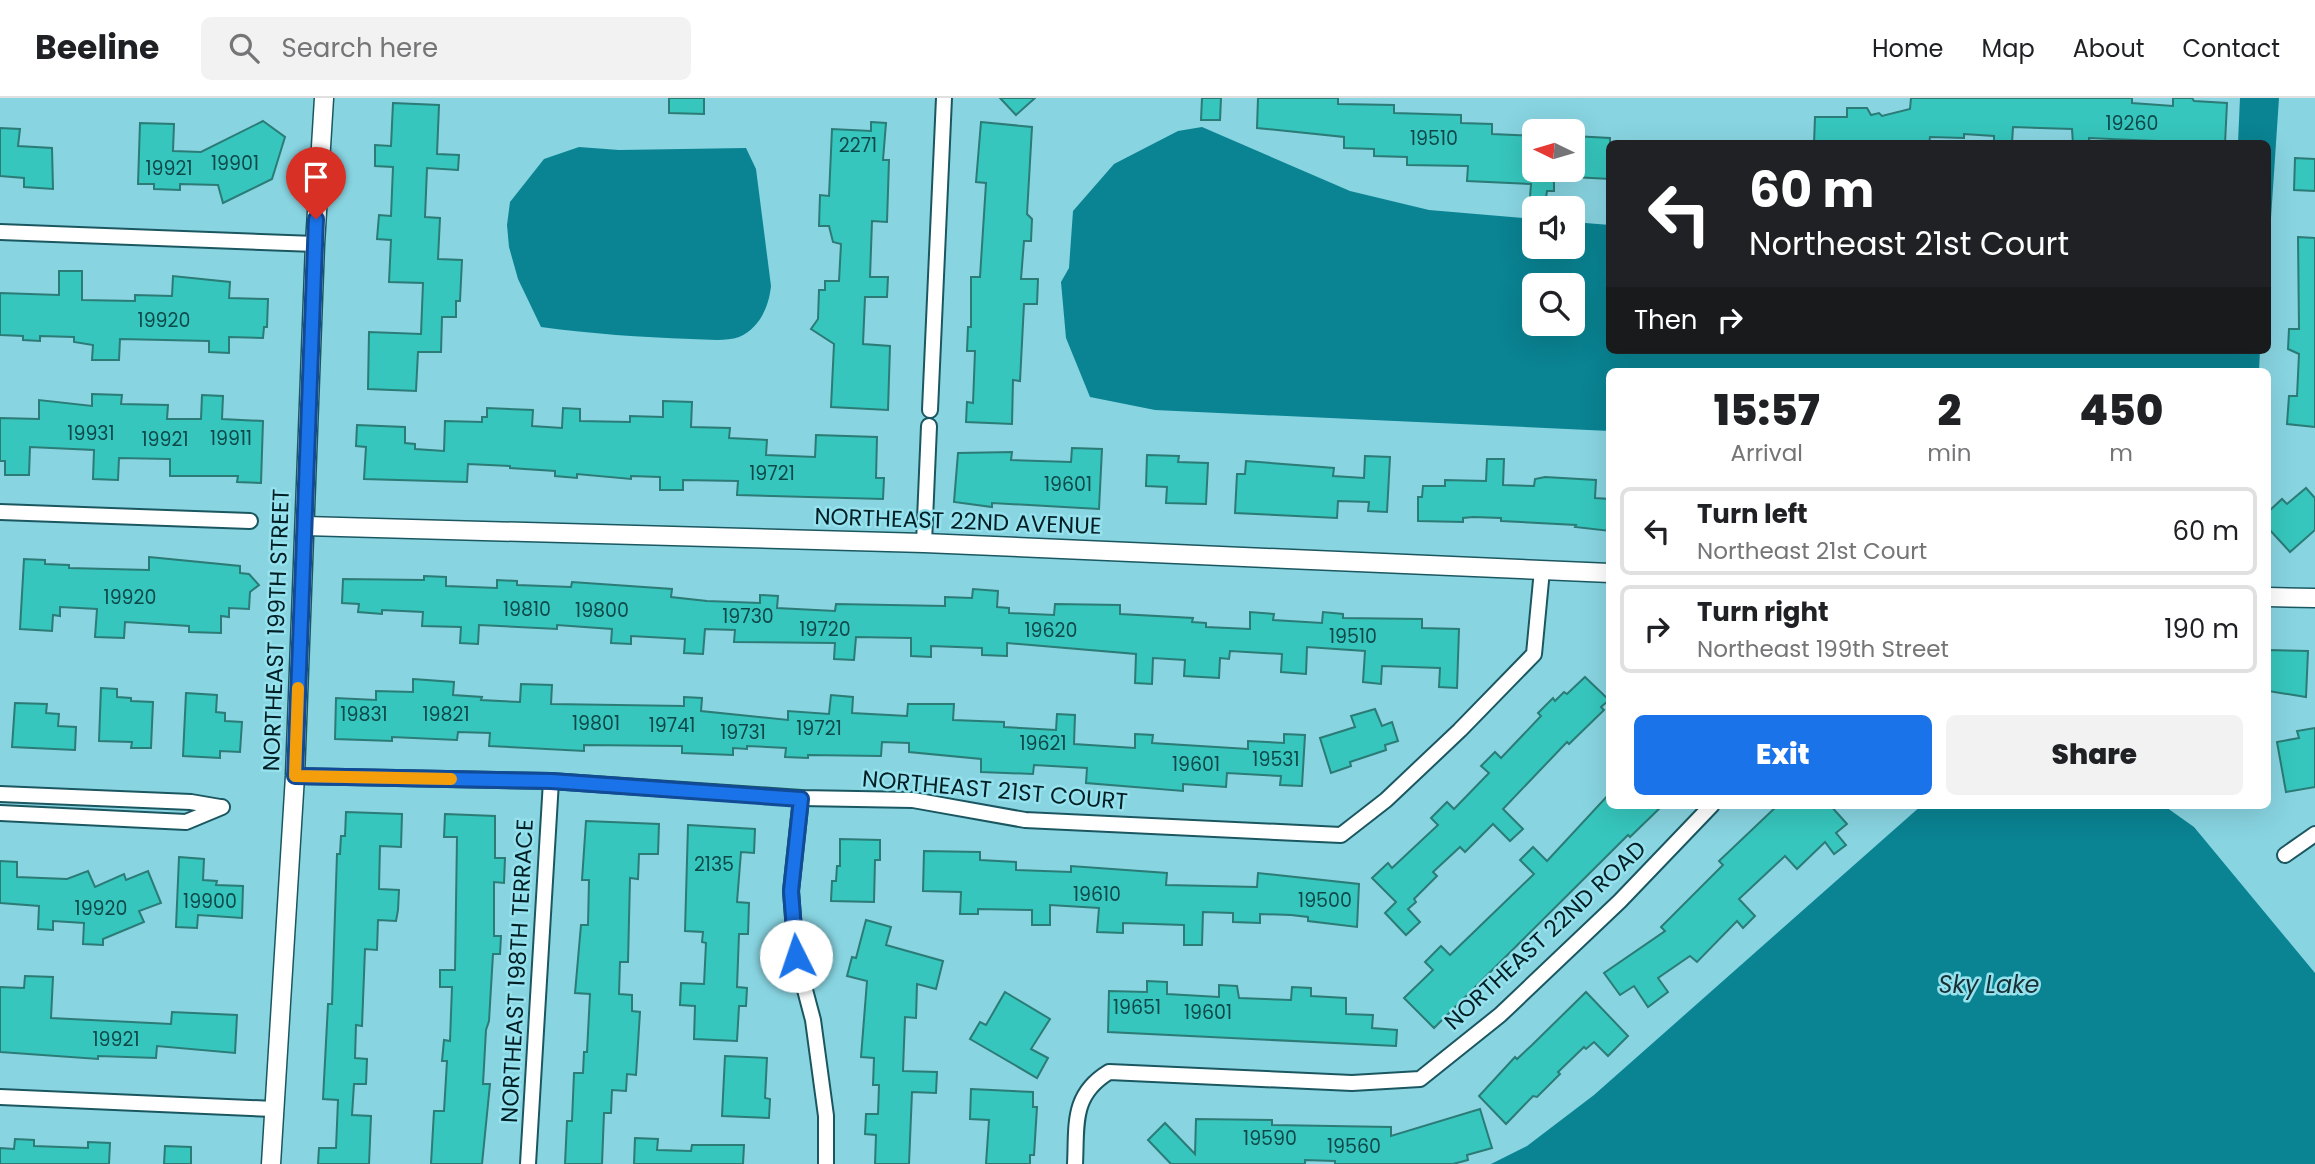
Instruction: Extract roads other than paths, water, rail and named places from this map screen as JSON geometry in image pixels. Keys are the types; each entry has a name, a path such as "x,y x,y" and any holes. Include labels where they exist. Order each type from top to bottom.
{"street":[{"name":"NORTHEAST 199TH STREET","path":"271,1164 295,776 315,244 324,98"},
{"path":"930,410 944,98"},
{"path":"0,232 315,244"},
{"path":"924,543 929,426"},
{"path":"0,512 250,521"},
{"name":"NORTHEAST 22ND AVENUE","path":"305,526 924,543 1606,573"},
{"name":"NORTHEAST 21ST COURT","path":"295,776 551,781 801,799 912,800 1025,820 1341,835 1386,800 1460,730 1534,654 1542,570"},
{"path":"2271,597 2315,598"},
{"name":"NORTHEAST 198TH TERRACE","path":"528,1164 551,781"},
{"path":"0,794 191,802 222,807 186,822 0,813"},
{"path":"801,799 791,891 796,956 813,1020 822,1089 826,1164"},
{"name":"NORTHEAST 22ND ROAD","path":"1074,1164 1078,1105 1094,1081 1109,1072 1352,1083 1420,1079 1500,1015 1620,901 1708,809"},
{"path":"2285,855 2315,834"},
{"path":"0,1097 275,1109"}],"water":[{"path":"2240,98 2279,98 2271,218 2271,140 2238,140"},
{"path":"1202,127 1350,191 1429,210 1522,218 1522,259 1585,259 1585,223 1606,225 1606,354 2260,354 2259,368 1606,368 1606,431 1155,410 1090,397 1066,338 1061,282 1069,268 1073,211 1114,164 1178,131"},
{"path":"579,147 619,150 746,148 756,169 771,286 766,309 753,328 739,337 715,340 616,335 541,327 518,279 509,247 507,225 510,202 544,159"},
{"name":"Sky Lake","path":"1917,809 2169,809 2194,827 2315,973 2315,1164 1491,1164 1527,1146 1594,1095"}]}
